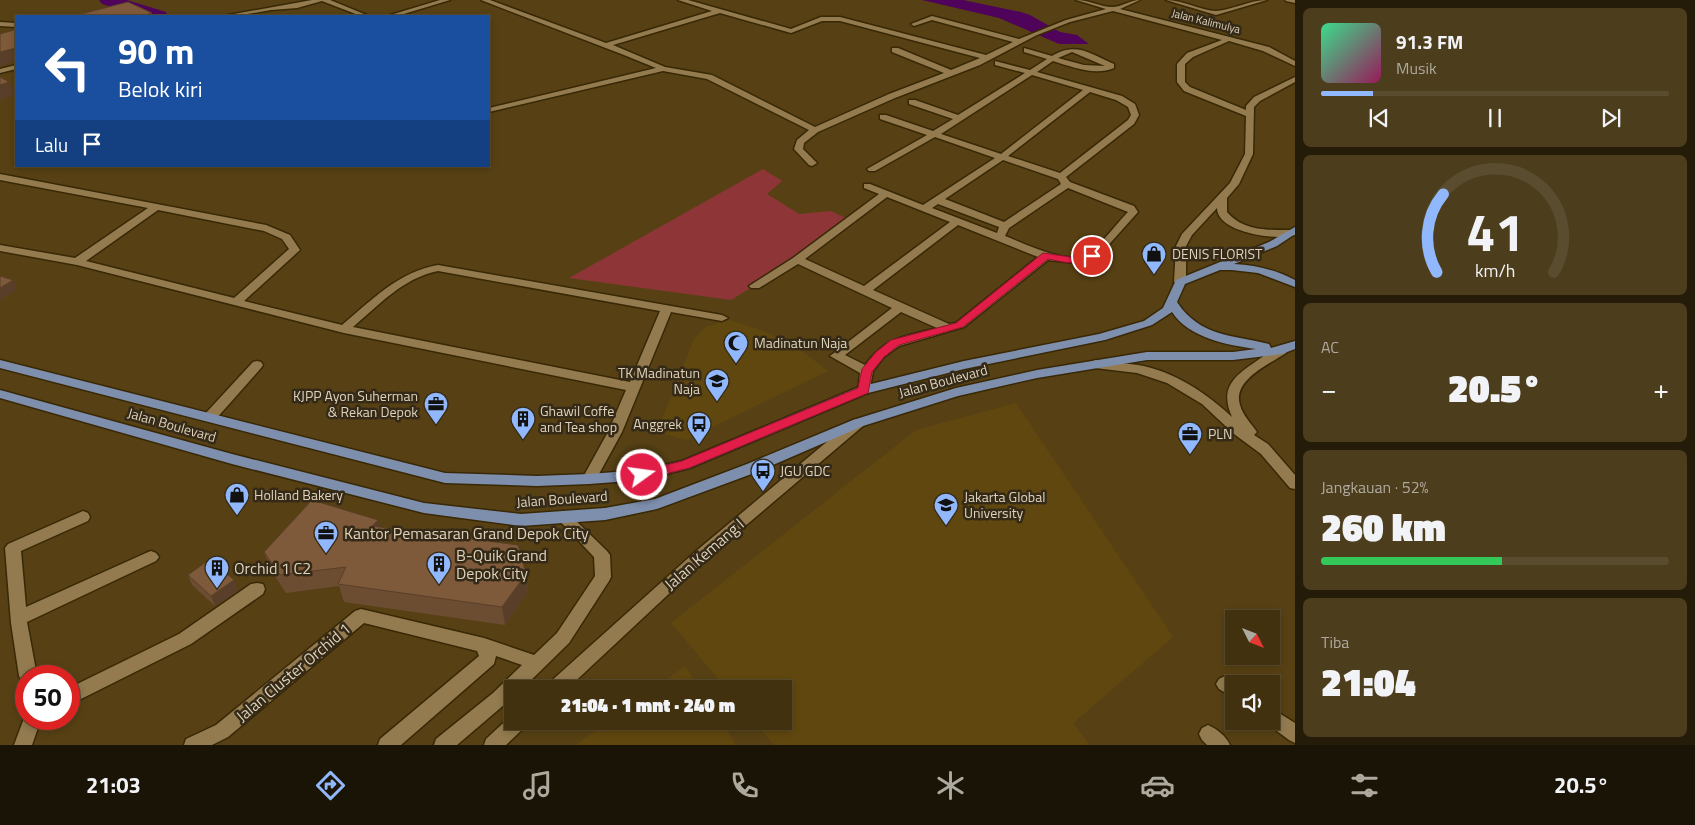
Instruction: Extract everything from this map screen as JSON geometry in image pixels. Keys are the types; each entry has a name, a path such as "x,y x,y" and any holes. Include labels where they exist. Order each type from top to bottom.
{"main road":[{"path":"1289,348 1246,345 1212,335 1178,315 1172,303 1180,282 1273,244 1293,231"},
{"path":"1214,268 1249,268 1274,274 1295,284"},
{"name":"Jalan Boulevard","path":"0,364 445,478 537,481 589,480 642,475 685,465 864,390 964,365 1101,337 1148,323 1160,316 1172,303"},
{"name":"Jalan Boulevard","path":"0,394 232,459 424,508 521,520 605,514 657,504 752,468 858,423 956,392 1090,364 1147,356 1215,357 1289,348"}],"street":[{"path":"262,0 271,8"},
{"path":"232,15 271,8 297,6 319,0"},
{"path":"324,0 363,15"},
{"path":"394,15 447,0"},
{"path":"484,0 663,68 709,77 815,130"},
{"path":"681,0 791,31 821,19 829,18 864,24 988,58"},
{"name":"Jalan Kalimulya","path":"1079,0 1266,49 1295,64"},
{"path":"812,163 798,149 800,142 815,130 892,96 988,58 1035,34 1068,21 1138,0"},
{"path":"1169,0 1216,13 1264,0"},
{"path":"1288,0 1295,1"},
{"path":"606,45 719,11"},
{"path":"914,24 932,18 1020,42"},
{"path":"0,24 15,25"},
{"path":"1229,39 1190,55 1181,64 1181,82 1187,89 1250,114"},
{"path":"925,40 895,50 952,73"},
{"path":"1266,49 1286,50"},
{"path":"872,169 934,134 1054,58 1072,50 1080,51 1111,66 1103,70 1081,66 1054,58 1027,50"},
{"path":"998,63 1119,98 1132,106 1135,115 1131,122 1064,180 1005,226 1000,236"},
{"path":"0,71 15,67"},
{"path":"490,110 663,68"},
{"path":"1180,282 1181,246 1186,234 1234,184 1249,154 1250,106 1258,99 1295,79"},
{"path":"925,208 1002,157 1089,90"},
{"path":"912,102 959,118"},
{"path":"867,186 1000,236 1046,256 1071,260 1086,260 1092,256 1133,212 1126,205 1064,180 882,117"},
{"path":"0,177 158,206 276,231 292,243 295,250 234,302"},
{"path":"755,286 797,260 887,194"},
{"path":"1222,198 1222,212 1234,224 1254,232 1293,231"},
{"path":"938,200 1005,226"},
{"path":"77,262 158,206"},
{"path":"865,291 957,221"},
{"path":"0,248 77,262 344,329 633,387"},
{"path":"864,390 866,371 880,354 895,343 946,327 960,325 1046,256"},
{"path":"797,260 899,308 946,327"},
{"path":"344,329 403,281 427,268 438,268 722,318"},
{"path":"589,480 615,432 667,308"},
{"path":"866,371 836,356 899,308"},
{"path":"1289,348 1242,378 1232,391 1232,404 1239,419 1295,484"},
{"path":"210,417 257,364"},
{"path":"1090,364 1139,369 1171,380 1207,401 1239,431 1268,452"},
{"name":"Jalan Kemang I","path":"565,680 700,556 858,423"},
{"path":"26,665 19,618 13,548 83,517"},
{"path":"443,745 499,699 563,638 603,577 602,555 563,517"},
{"path":"19,618 151,557"},
{"path":"80,691 185,639 257,590"},
{"name":"Jalan Cluster Orchid 1","path":"193,745 222,731 361,616 484,645 537,663"},
{"path":"387,745 488,659 484,645"},
{"path":"1280,723 1295,734"},
{"path":"23,745 28,730"},
{"path":"493,745 509,730"}],"shaded area":[{"path":"922,0 963,0 1021,12 1060,32 1077,35 1089,44 1059,44 999,18"},
{"path":"763,169 782,181 767,194 799,214 831,211 856,223 731,300 569,278"},
{"name":"TK Madinatun Naja","path":"730,320 766,332 803,352 828,371 686,440 657,432 694,339 705,327"},
{"name":"Jakarta Global University","path":"1016,403 1173,637 1073,723 1090,745 774,745 762,730 792,730 792,680 719,680 671,623 916,430"},
{"path":"685,666 694,680 666,680"},
{"path":"596,730 727,730 736,745 575,745"}],"building":[{"path":"128,2 152,13 145,15 77,15"},
{"path":"14,30 15,48 0,52 0,34"},
{"path":"0,77 9,82 0,85"},
{"path":"0,276 13,280 0,288"},
{"path":"312,500 378,520 372,526 518,545 526,574 502,607 338,584 346,567 280,575 264,552"},
{"path":"210,559 234,580 211,596 188,575"}],"waterway":[{"path":"108,0 156,15"}],"place":[{"name":"DENIS FLORIST","path":"1154,275"},
{"name":"Madinatun Naja","path":"736,364"},
{"name":"TK Madinatun Naja","path":"717,402"},
{"name":"KJPP Ayon Suherman & Rekan Depok","path":"436,425"},
{"name":"Ghawil Coffe and Tea shop","path":"523,440"},
{"name":"Anggrek","path":"699,445"},
{"name":"PLN","path":"1190,455"},
{"name":"JGU GDC","path":"763,492"},
{"name":"Holland Bakery","path":"237,516"},
{"name":"Jakarta Global University","path":"946,526"},
{"name":"Kantor Pemasaran Grand Depok City","path":"326,554"},
{"name":"B-Quik Grand Depok City","path":"439,585"},
{"name":"Orchid 1 C2","path":"217,589"}],"route":[{"path":"642,475 685,465 864,390 866,371 880,354 895,343 946,327 960,325 1046,256 1071,260 1086,260 1092,256"}]}
